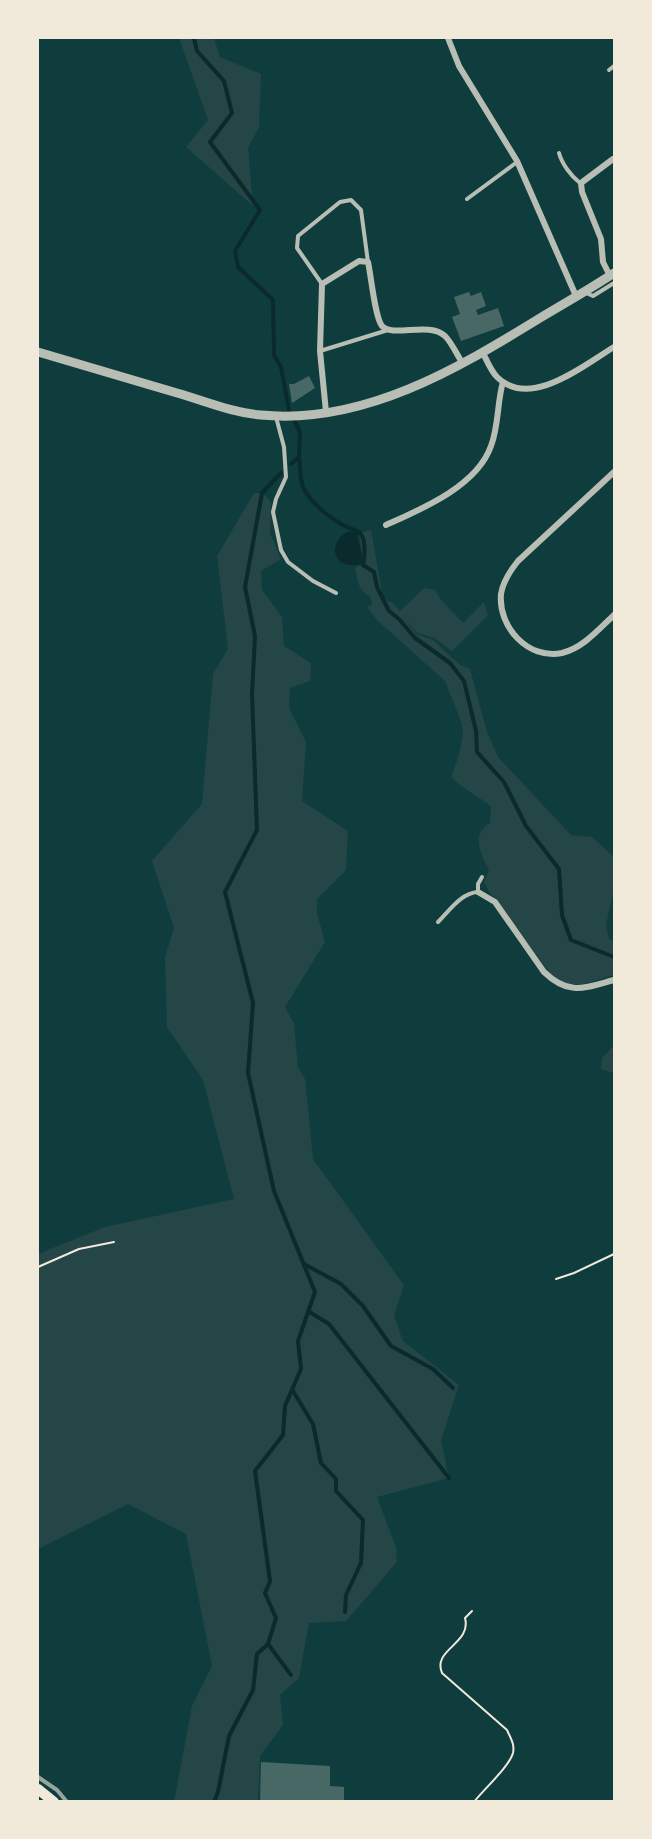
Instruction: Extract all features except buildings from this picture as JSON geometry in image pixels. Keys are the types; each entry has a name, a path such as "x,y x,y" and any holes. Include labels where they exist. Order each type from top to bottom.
{"main road":[{"path":"38,1789 54,1802"}],"street":[{"path":"448,38 459,66 517,161 580,294"},
{"path":"38,352 242,412 298,416 353,407 396,394 434,379 463,364 580,294 613,277 604,267 602,239 582,192 581,183 613,159"},
{"path":"326,412 320,351 322,284 359,261 368,262 377,316 381,325 388,330 435,331 444,336 463,364"},
{"path":"483,353 493,371 503,382 522,389 540,388 615,347"},
{"path":"386,525 427,507 478,469 491,446 498,417 498,397 503,382"},
{"path":"615,472 518,561 503,584 501,604 504,618 519,641 529,649 548,653 561,653 574,648 615,615"},
{"path":"478,892 495,902 544,972 554,981 565,988 582,988 615,980"}],"lane":[{"path":"609,70 615,66"},
{"path":"559,153 561,160 575,179 581,183"},
{"path":"467,199 517,161"},
{"path":"322,284 297,248 298,236 340,202 351,201 360,210 368,262"},
{"path":"320,351 388,330"},
{"path":"278,416 284,447 286,477 273,512 281,550 288,562 321,589 336,593"},
{"path":"438,922 460,899 470,893 478,892 478,884 482,877"}],"path":[{"path":"38,1267 79,1249 114,1242"},
{"path":"556,1280 615,1254"},
{"path":"472,1611 465,1618 466,1632 446,1652 441,1660 440,1668 442,1673 507,1730 513,1743 513,1752 508,1763 474,1802"}],"shaded area":[{"path":"179,38 214,38 220,57 261,74 259,127 248,148 253,206 186,147 208,120"},
{"path":"254,493 262,493 271,502 270,533 281,559 261,571 262,590 282,617 284,646 311,663 310,681 290,688 289,708 306,742 302,801 348,831 346,870 317,899 317,913 325,942 285,1007 294,1024 298,1067 305,1079 313,1159 404,1285 394,1316 403,1341 459,1385 441,1440 449,1478 377,1497 396,1547 397,1562 346,1621 309,1623 299,1678 280,1695 283,1725 260,1756 258,1801 174,1802 192,1706 212,1666 186,1534 128,1504 38,1549 38,1254 105,1227 234,1199 203,1080 167,1027 165,957 174,928 152,861 202,804 213,674 228,649 217,556"},
{"path":"371,530 383,598 394,604 400,611 424,588 435,590 441,600 463,623 484,602 488,615 452,651 434,638 417,633 404,617 416,634 433,640 460,665 470,669 487,732 498,757 571,835 592,837 613,856 614,888 606,925 609,939 614,941 614,975 580,984 564,982 556,978 548,971 490,893 484,882 489,870 479,845 479,839 480,833 490,823 491,806 451,777 459,755 463,733 461,721 445,681 378,621 367,607 372,605 370,596 359,585 355,568 362,565 363,557 359,533"},
{"path":"349,531 357,533 362,557 361,564 343,563 336,554 337,541"},
{"path":"614,1045 614,1073 601,1069 602,1058"}],"waterway":[{"path":"194,38 197,51 224,81 232,113 210,142 260,210 235,251 238,267 273,300 274,355 281,367 289,410 300,432 299,457 291,464"},
{"path":"299,457 302,486 308,495 329,516 362,536 363,565 374,572 377,587 389,611 415,638 450,663 464,681 476,731 477,752 504,782 526,826 559,869 562,915 571,940 614,957"},
{"path":"214,1802 229,1736 253,1690 257,1654 268,1644 276,1618 265,1593 270,1581 255,1471 283,1435 285,1406 301,1369 298,1341 315,1292 274,1191 248,1073 253,1003 225,892 257,830 252,694 255,636 245,587 262,493 281,473"},
{"path":"304,1264 341,1284 363,1306 391,1346 433,1369 453,1388"},
{"path":"308,1311 329,1324 449,1478"},
{"path":"293,1391 313,1424 321,1463 336,1479 336,1491 363,1520 361,1563 346,1595 345,1612"},
{"path":"268,1644 291,1675"}],"railway":[{"path":"38,1777 57,1790 67,1802"}]}
